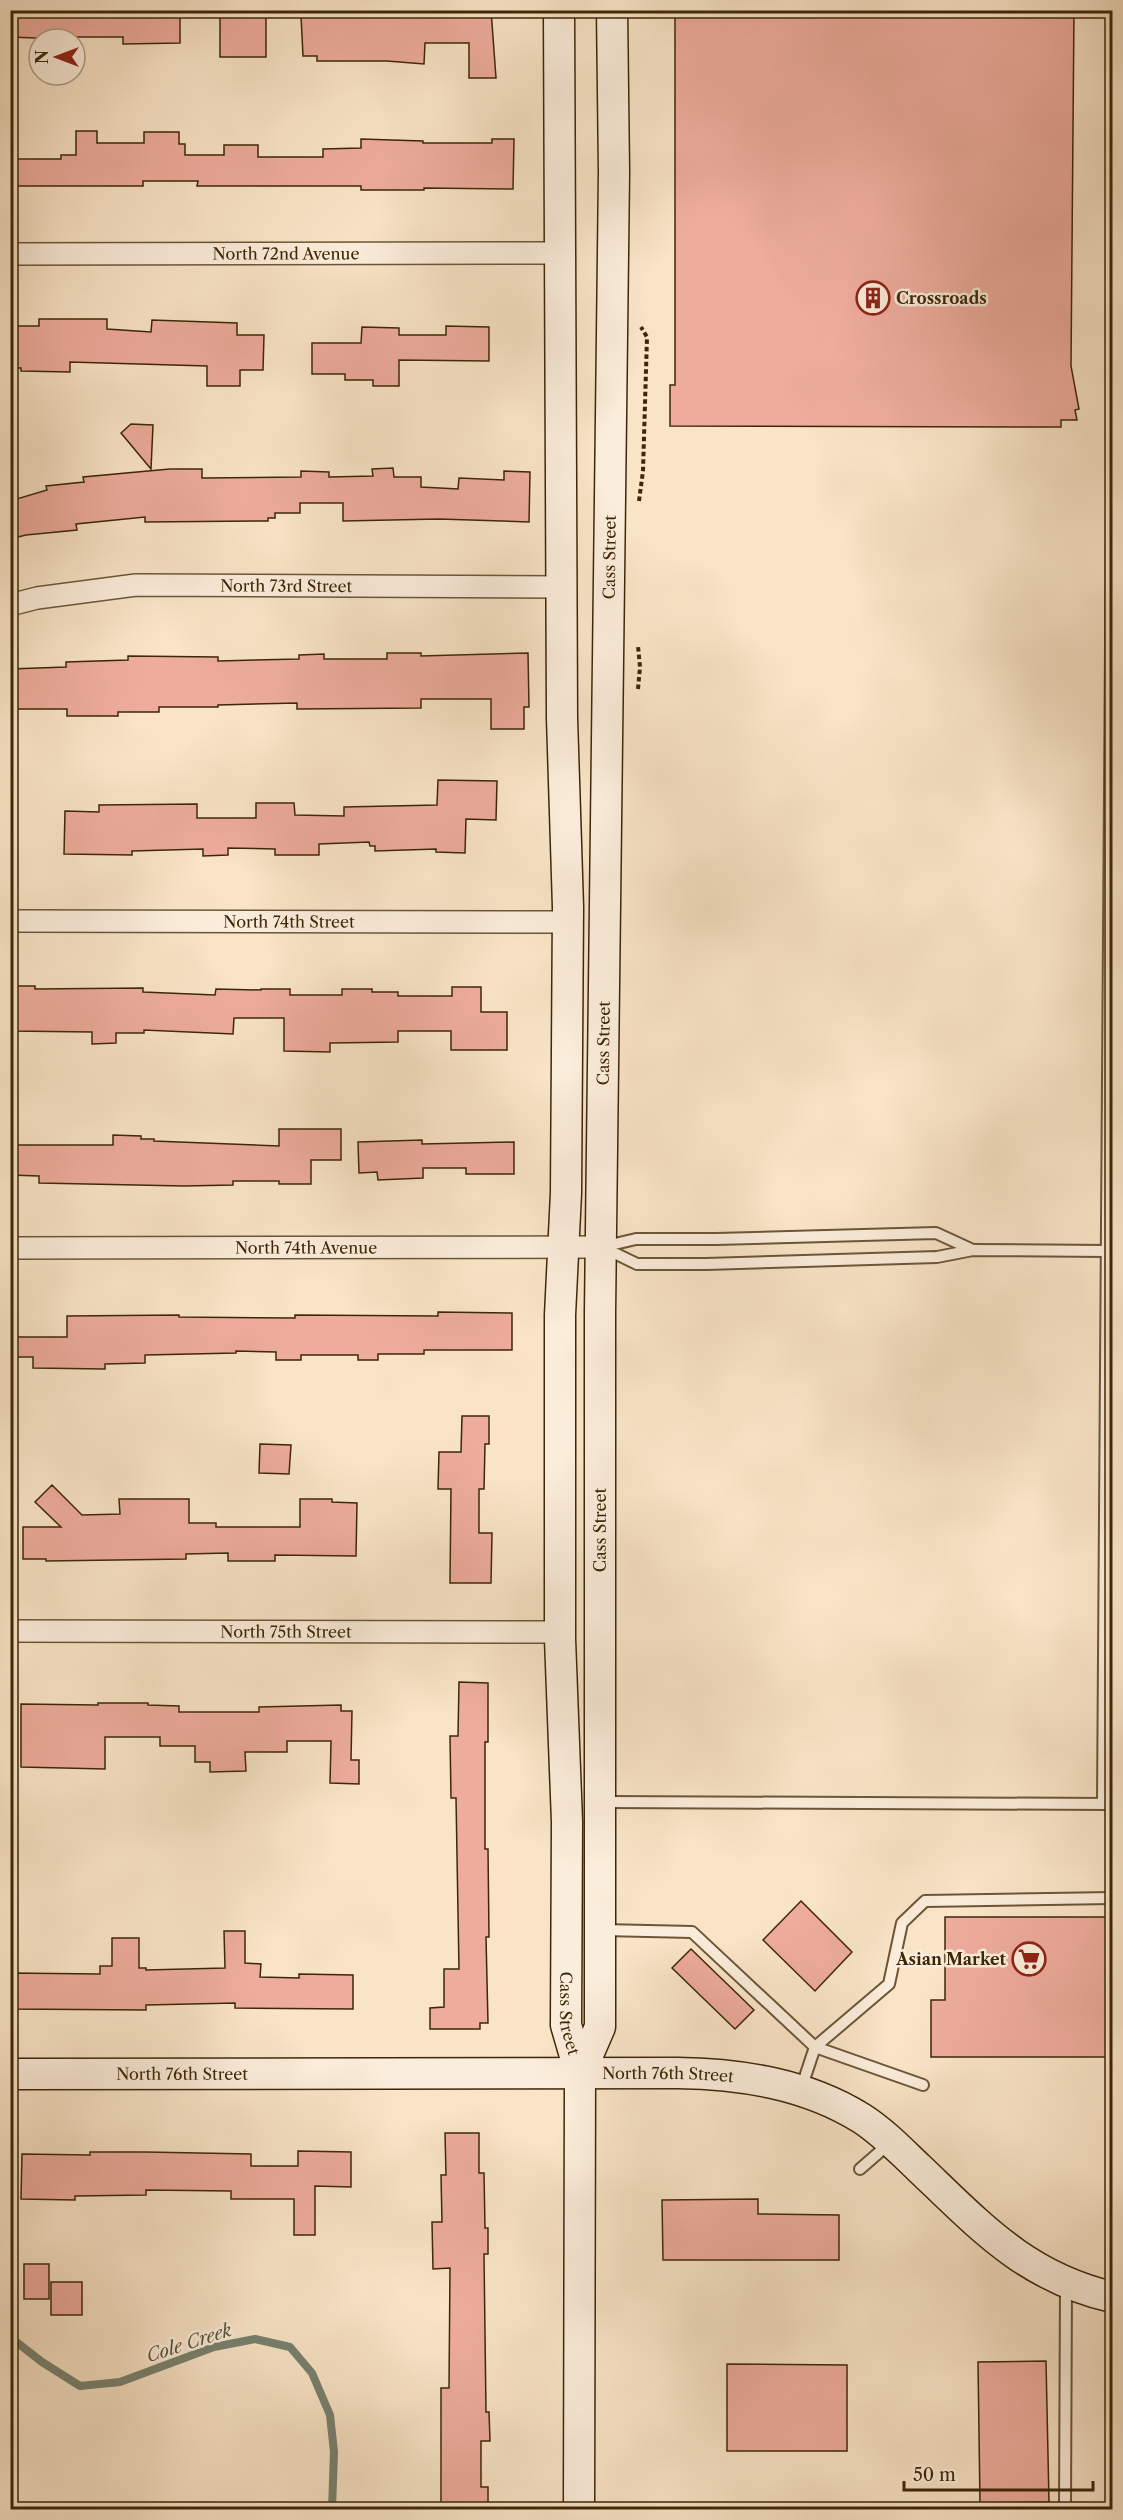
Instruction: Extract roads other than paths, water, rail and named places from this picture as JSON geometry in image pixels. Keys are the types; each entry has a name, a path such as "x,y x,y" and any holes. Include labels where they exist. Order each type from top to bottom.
{"main road":[{"name":"Cass Street","path":"559,10 562,718 568,922 561,1315 560,1632 567,1822 566,2025 580,2073 579,2510"},
{"name":"Cass Street","path":"580,2073 600,2027 602,1247 614,172 612,10"},
{"name":"North 76th Street","path":"10,2074 718,2074 758,2080 801,2090 861,2118 891,2141 993,2237 1023,2260 1066,2283 1113,2298"}],"street":[{"name":"North 72nd Avenue","path":"10,254 561,253"},
{"name":"North 73rd Street","path":"10,605 37,598 136,585 562,586"},
{"name":"North 74th Street","path":"10,921 568,922"},
{"name":"North 74th Avenue","path":"10,1248 602,1247"},
{"name":"North 75th Street","path":"10,1631 560,1632"}],"lane":[{"path":"600,1802 1108,1804 1107,1251 1113,502"},
{"path":"602,1247 636,1239 936,1233 973,1250"},
{"path":"602,1247 637,1264 937,1257 973,1250 1107,1251"},
{"path":"801,2090 815,2047 889,1984 902,1923 925,1901 1113,1898"},
{"path":"600,1930 692,1932 815,2047 923,2085"},
{"path":"860,2169 891,2141"},
{"path":"1065,2510 1066,2283"}],"waterway":[{"name":"Cole Creek","path":"10,2337 42,2362 80,2386 120,2382 214,2347 255,2339 290,2347 312,2373 330,2415 334,2452 332,2510"}],"place":[{"name":"Crossroads","path":"873,298"},
{"name":"Asian Market","path":"1029,1959"}]}
